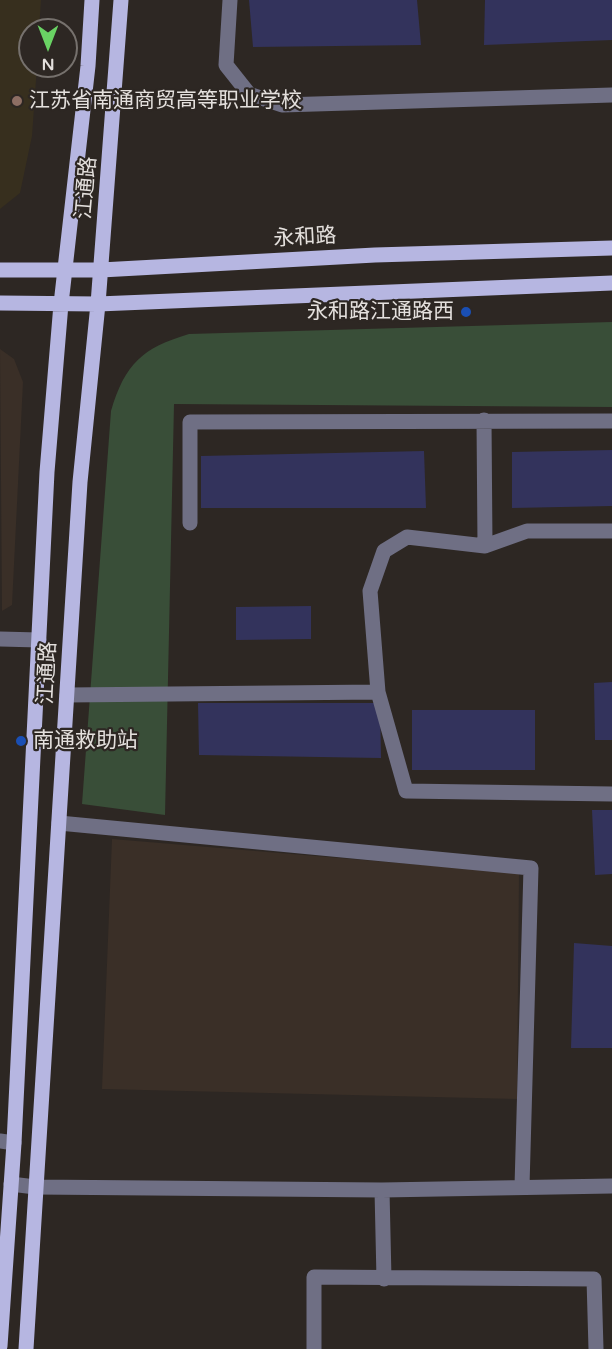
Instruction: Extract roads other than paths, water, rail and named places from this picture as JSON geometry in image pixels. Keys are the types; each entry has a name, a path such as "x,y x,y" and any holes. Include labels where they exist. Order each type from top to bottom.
{"main road":[{"name":"江通路","path":"0,1346 10,1184 7,1142 39,640 47,472 61,304 88,66 92,0"},
{"name":"江通路","path":"27,1349 35,1187 80,482 101,270 122,0"},
{"name":"永和路","path":"0,270 101,270 375,255 612,248"},
{"path":"0,303 98,304 612,283"}],"street":[{"path":"230,0 226,65 249,94 282,105 612,95"},
{"path":"484,420 485,546"},
{"path":"190,523 190,422 612,421"},
{"path":"612,531 527,531 485,546 407,537 384,551 370,591 378,692 406,791 612,794"},
{"path":"0,639 39,640"},
{"path":"67,695 378,692"},
{"path":"59,823 531,868 522,1186"},
{"path":"10,1184 35,1187 382,1190 612,1186"},
{"path":"382,1190 384,1279"},
{"path":"314,1349 314,1277 594,1279 596,1349"}],"place":[{"name":"江苏省南通商贸高等职业学校","path":"17,101"},
{"name":"永和路江通路西","path":"466,312"},
{"name":"南通救助站","path":"21,741"}]}
